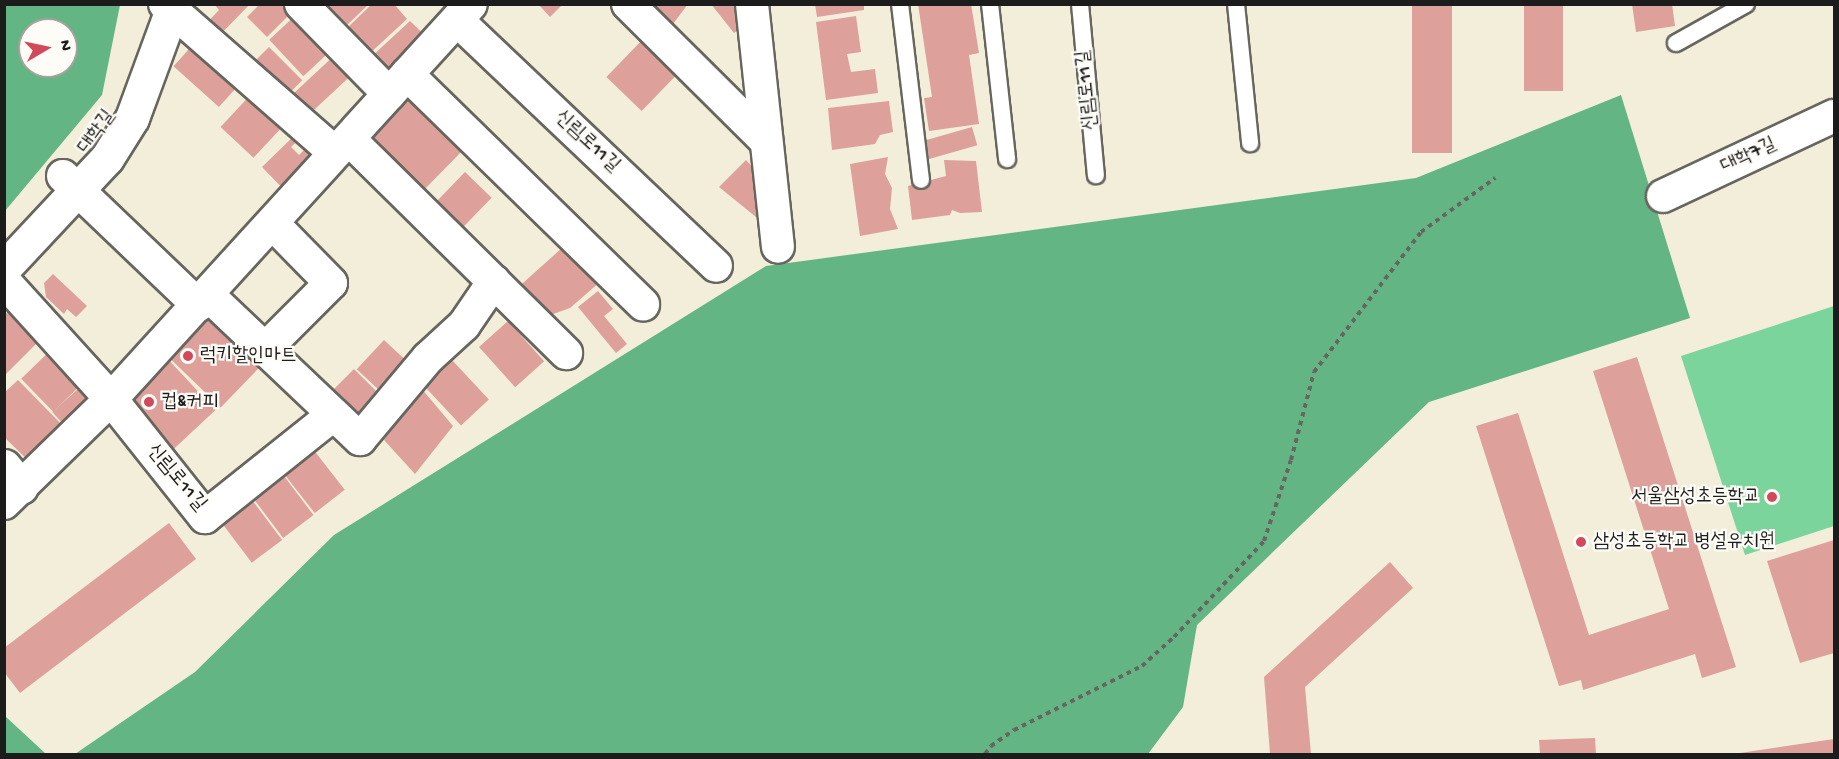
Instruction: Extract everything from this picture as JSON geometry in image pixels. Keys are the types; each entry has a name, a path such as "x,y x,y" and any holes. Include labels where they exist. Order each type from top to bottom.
{"street":[{"path":"301,4 398,84 643,304"},
{"path":"628,4 766,141"},
{"path":"752,4 778,247"},
{"path":"166,6 342,146 494,281 566,353"},
{"name":"대학길","path":"4,240 70,183 113,112 166,6"},
{"name":"신림로11길","path":"8,490 111,399 464,12 716,266"},
{"name":"대학7길","path":"1663,196 1834,116"},
{"path":"4,268 70,183 202,299 265,349 360,439 428,358 464,325 494,281"},
{"path":"265,349 332,283 272,223"},
{"name":"신림로11길","path":"4,281 111,399 205,517 333,415"}],"lane":[{"path":"900,4 921,180"},
{"path":"990,4 1007,159"},
{"name":"신림로11길","path":"1080,4 1096,175"},
{"path":"1236,4 1250,143"},
{"path":"1676,43 1746,4"}],"path":[{"path":"985,754 1014,730 1142,666 1174,637 1264,541 1291,460 1314,372 1421,232 1495,178"}],"green space":[{"path":"5,4 120,5 102,95 5,211"},
{"path":"1621,95 1690,318 1429,402 1197,625 1183,707 1148,754 75,754 195,672 334,535 766,266 1416,178"},
{"path":"1834,306 1834,526 1745,555 1681,356"},
{"path":"5,716 46,754 5,754"}],"building":[{"path":"214,4 250,4 217,38 204,26 219,10"},
{"path":"260,4 295,4 297,7 267,37 247,17"},
{"path":"322,4 369,4 344,28"},
{"path":"372,4 394,4 407,19 368,55 345,30"},
{"path":"538,4 563,4 550,17"},
{"path":"645,4 688,4 670,28"},
{"path":"711,4 741,4 743,26 734,33"},
{"path":"815,4 864,4 864,10 817,17"},
{"path":"918,4 971,4 979,53 969,55 979,124 929,131 924,98 932,97"},
{"path":"1412,4 1452,4 1452,153 1412,153"},
{"path":"1524,4 1563,4 1563,91 1524,91"},
{"path":"1632,4 1672,4 1675,26 1636,32"},
{"path":"300,11 334,48 303,76 269,40"},
{"path":"856,16 861,52 847,54 851,72 875,69 878,93 826,100 816,22"},
{"path":"410,21 431,41 392,83 370,58"},
{"path":"646,36 681,70 642,111 606,77"},
{"path":"199,38 244,79 219,107 174,66"},
{"path":"269,47 302,80 282,100 249,67"},
{"path":"337,53 355,72 307,116 289,97"},
{"path":"414,88 470,143 416,198 366,134"},
{"path":"256,89 289,120 253,158 221,127"},
{"path":"889,101 893,132 880,135 875,144 832,150 828,108"},
{"path":"972,127 977,145 929,159 924,141"},
{"path":"298,132 303,136 291,147 299,155 314,140 329,154 290,196 262,167"},
{"path":"888,157 885,174 892,188 890,209 898,229 860,236 850,164"},
{"path":"746,160 764,179 768,207 756,217 719,187"},
{"path":"944,160 976,161 982,212 960,213 952,210 950,215 912,220 908,186 946,176"},
{"path":"465,172 492,198 455,235 429,209"},
{"path":"572,239 608,275 570,308 539,319 513,292"},
{"path":"53,274 87,306 76,317 67,309 64,314 46,297 44,283"},
{"path":"598,291 613,309 604,316 627,344 616,353 578,307"},
{"path":"15,304 45,335 6,374 4,316"},
{"path":"214,305 269,358 221,407 166,355"},
{"path":"508,321 544,361 515,387 479,347"},
{"path":"384,340 413,367 386,397 357,369"},
{"path":"55,346 87,379 53,412 21,379"},
{"path":"165,356 215,410 169,453 119,399"},
{"path":"1637,357 1736,667 1702,678 1695,654 1583,690 1581,680 1559,686 1476,426 1518,413 1589,635 1669,609 1593,371"},
{"path":"452,360 489,399 461,425 424,386"},
{"path":"354,369 385,400 356,429 325,398"},
{"path":"18,380 70,433 35,467 4,437 4,393"},
{"path":"88,380 106,400 70,432 52,412"},
{"path":"421,388 453,426 415,474 384,440"},
{"path":"309,444 345,490 315,513 279,467"},
{"path":"278,468 314,515 283,538 248,491"},
{"path":"246,492 282,540 252,563 216,515"},
{"path":"169,523 196,559 20,693 4,672 4,648"},
{"path":"1834,540 1834,653 1800,663 1767,561"},
{"path":"1390,562 1413,588 1305,687 1311,754 1270,754 1264,677"},
{"path":"1595,738 1596,754 1540,754 1539,740"},
{"path":"1834,739 1834,754 1740,754 1740,753"}],"place":[{"name":"럭키할인마트","path":"188,356"},
{"name":"컵&커피","path":"149,402"},
{"name":"서울삼성초등학교","path":"1772,497"},
{"name":"삼성초등학교 병설유치원","path":"1581,542"}]}
